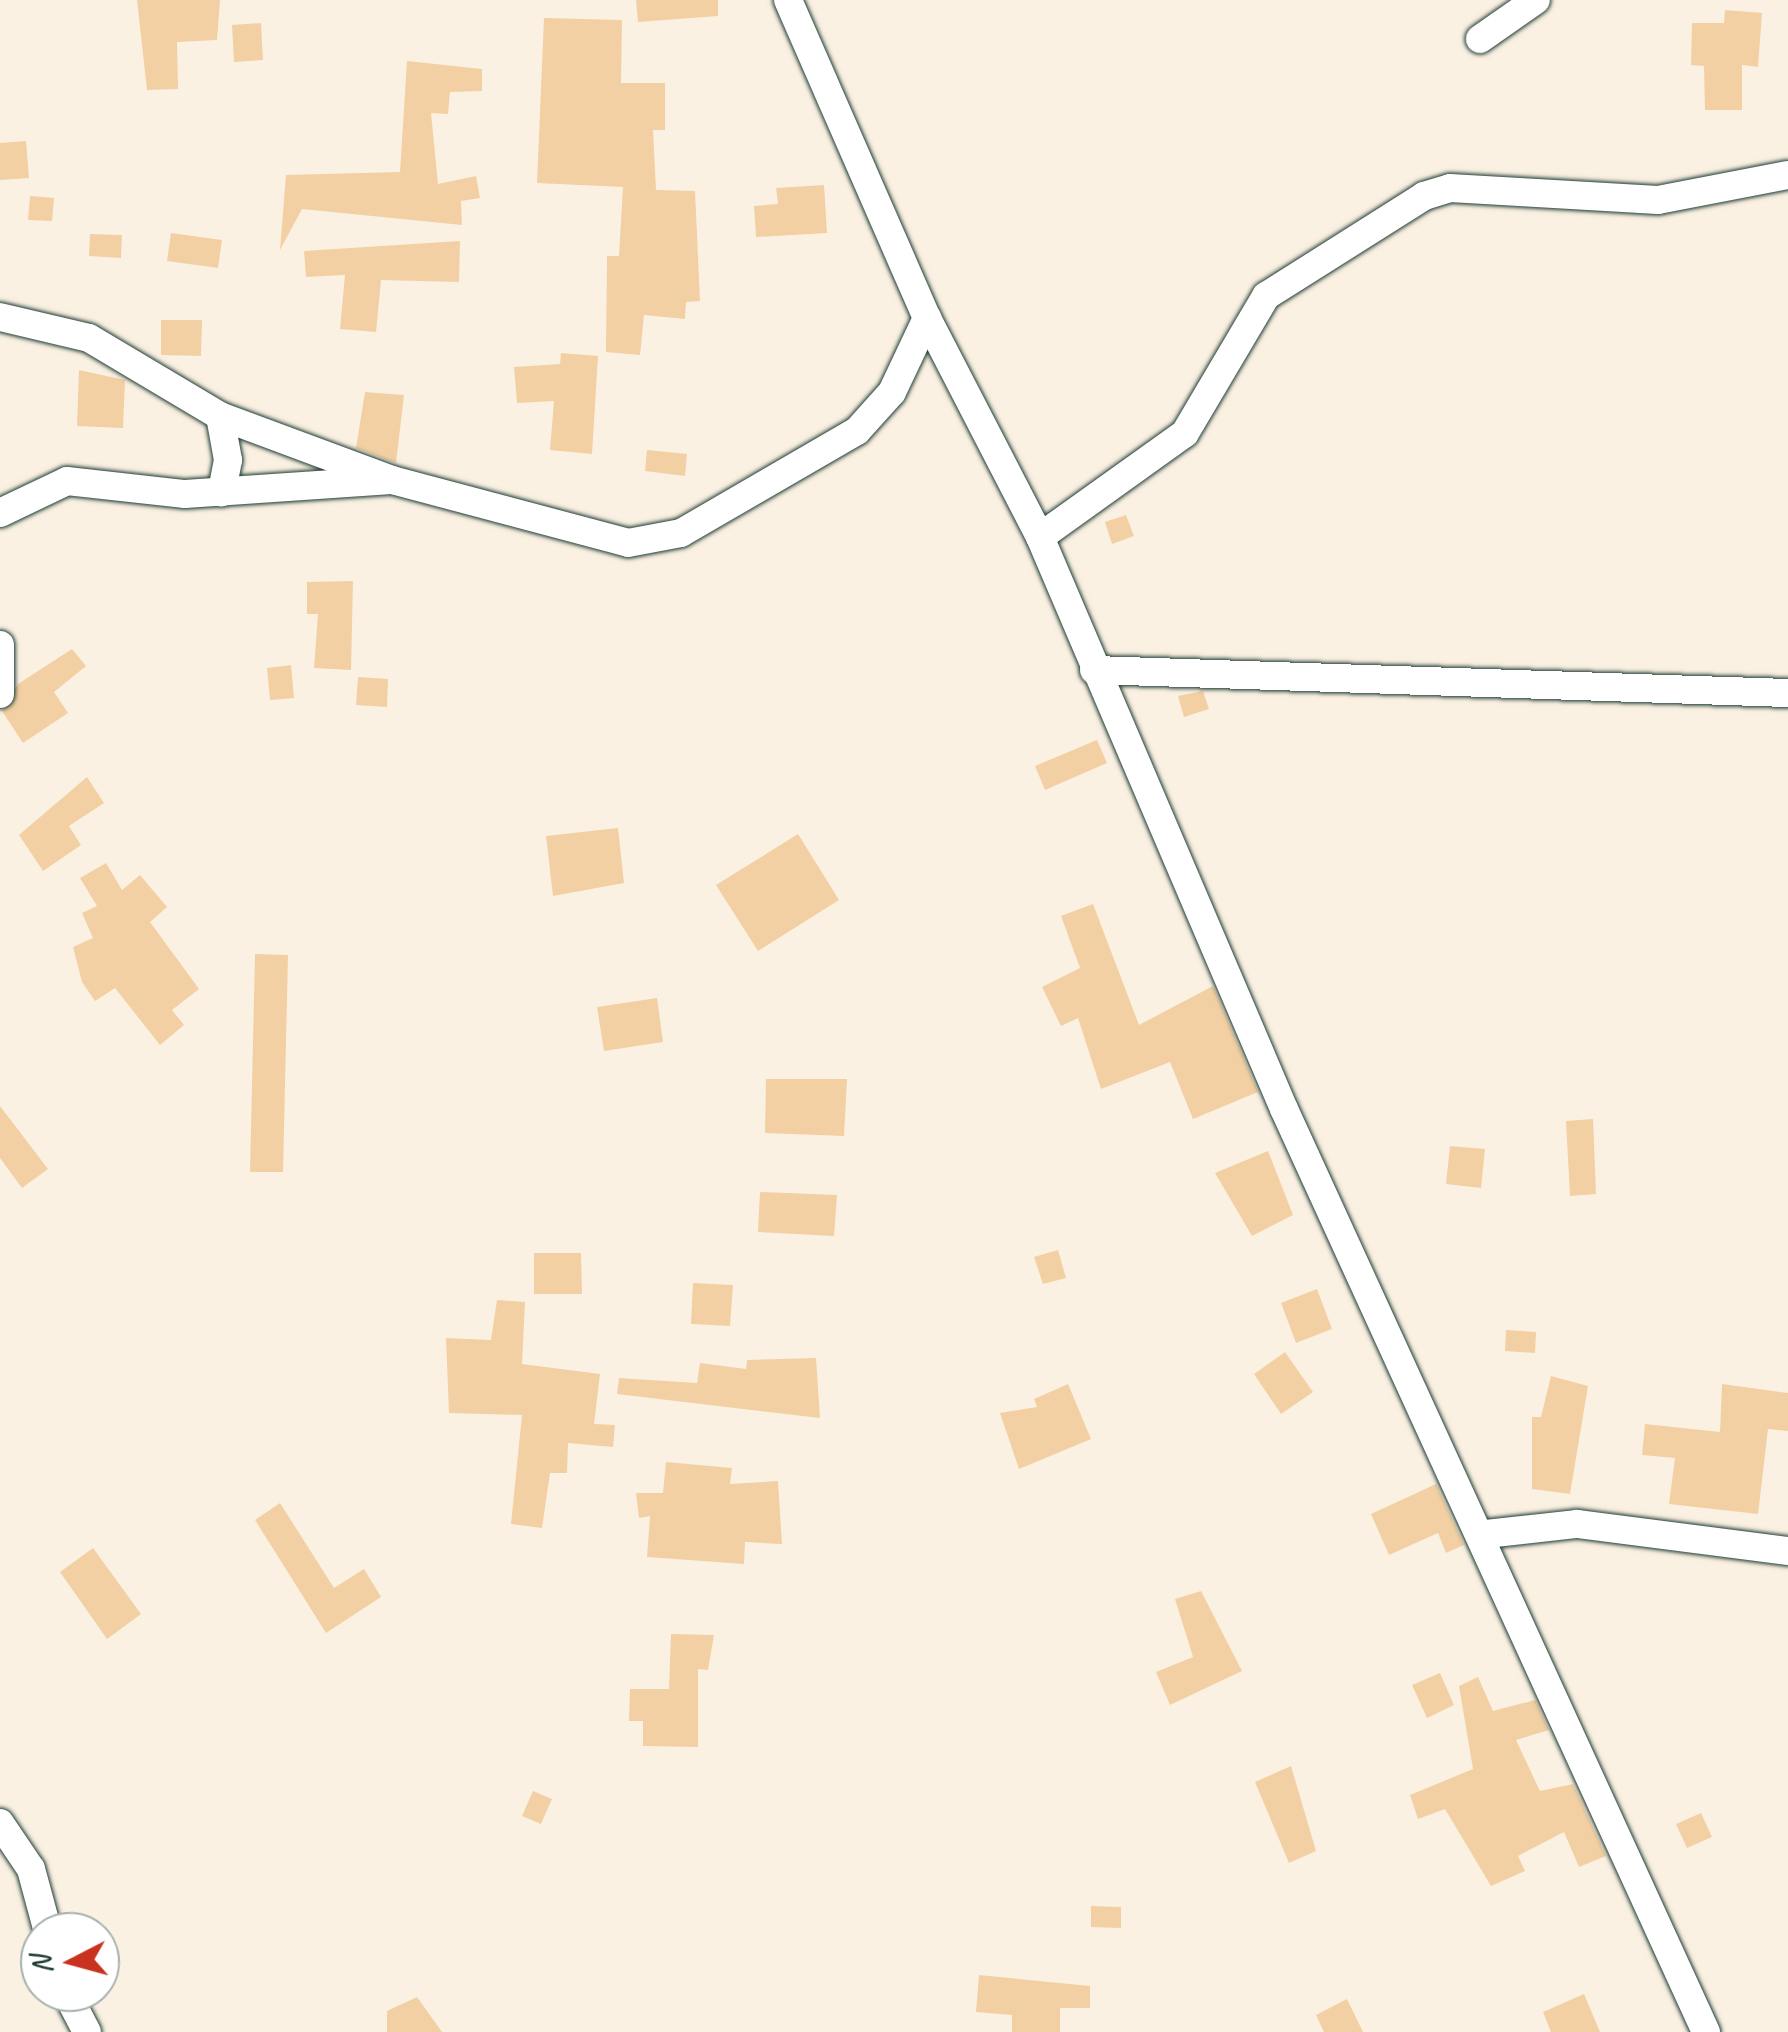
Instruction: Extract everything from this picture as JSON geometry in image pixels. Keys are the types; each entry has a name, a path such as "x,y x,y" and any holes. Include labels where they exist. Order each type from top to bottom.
{"street":[{"path":"788,0 927,318 1040,537 1094,670 1366,1290 1486,1534 1706,2032"},
{"path":"1480,39 1536,0"},
{"path":"1040,537 1184,433 1266,296 1424,196 1450,188 1658,200 1788,174"},
{"path":"0,317 88,338 220,416 392,480 618,542 681,533 857,431 892,392 927,318"},
{"path":"220,416 228,460 222,492"},
{"path":"0,513 66,481 222,492 392,480"},
{"path":"0,644 0,694"},
{"path":"1094,670 1788,693"},
{"path":"1486,1534 1577,1524 1788,1551"},
{"path":"0,1822 31,1869 43,1912"}],"building":[{"path":"137,0 220,0 217,40 177,42 178,89 147,90"},
{"path":"636,0 718,0 718,16 638,22"},
{"path":"1725,10 1762,13 1758,67 1742,65 1742,110 1705,110 1704,66 1691,65 1692,23 1724,23"},
{"path":"544,18 622,20 621,83 665,83 665,130 653,130 656,190 695,191 700,301 686,302 685,319 644,315 640,355 606,352 607,256 619,256 623,187 537,183"},
{"path":"261,23 263,60 234,62 232,25"},
{"path":"407,61 482,69 482,91 450,92 448,114 431,113 438,184 476,176 480,198 461,201 462,225 302,209 280,250 286,175 400,172"},
{"path":"26,141 29,178 0,180 0,143"},
{"path":"824,185 827,233 756,237 754,206 778,204 776,188"},
{"path":"30,196 54,198 52,221 28,220"},
{"path":"171,233 222,240 218,268 167,261"},
{"path":"90,234 122,235 121,258 89,256"},
{"path":"460,241 459,282 381,280 376,332 340,329 345,275 306,277 304,251"},
{"path":"161,320 202,320 201,356 161,355"},
{"path":"561,353 598,356 592,454 550,450 554,401 517,403 514,367 560,364"},
{"path":"79,370 125,380 123,428 77,426"},
{"path":"365,392 404,395 396,463 356,448"},
{"path":"647,450 687,454 685,476 645,471"},
{"path":"1126,515 1134,536 1112,544 1105,522"},
{"path":"353,581 351,670 314,668 318,614 307,614 307,582"},
{"path":"72,649 86,666 54,692 68,713 23,743 2,711 18,684"},
{"path":"291,665 294,698 270,700 267,668"},
{"path":"358,677 388,679 387,707 356,705"},
{"path":"1203,691 1209,709 1184,717 1178,696"},
{"path":"1097,740 1107,763 1045,790 1035,766"},
{"path":"87,777 104,803 69,826 81,845 43,871 19,835"},
{"path":"618,828 624,883 553,896 546,836"},
{"path":"798,834 839,900 758,951 716,885"},
{"path":"106,863 122,890 140,875 167,907 150,922 199,989 172,1010 184,1025 160,1045 115,988 95,1001 82,982 73,947 93,938 82,913 97,906 80,878"},
{"path":"1093,904 1139,1025 1213,986 1258,1092 1193,1119 1170,1062 1101,1089 1078,1018 1061,1026 1042,987 1080,968 1061,916"},
{"path":"255,954 288,955 283,1172 250,1172"},
{"path":"657,998 663,1042 604,1051 597,1007"},
{"path":"766,1079 847,1079 844,1136 765,1133"},
{"path":"0,1106 48,1169 22,1188 0,1158"},
{"path":"1593,1119 1596,1194 1570,1196 1566,1121"},
{"path":"1450,1146 1485,1149 1481,1188 1446,1184"},
{"path":"1268,1151 1293,1215 1252,1236 1215,1173"},
{"path":"760,1192 837,1195 834,1236 758,1232"},
{"path":"1058,1250 1066,1278 1043,1284 1034,1257"},
{"path":"534,1253 581,1253 582,1294 534,1294"},
{"path":"693,1283 733,1285 730,1326 691,1324"},
{"path":"1317,1289 1332,1329 1296,1343 1281,1303"},
{"path":"497,1300 525,1302 522,1364 600,1374 594,1424 615,1425 613,1447 568,1443 567,1473 550,1473 542,1528 511,1524 522,1415 449,1413 446,1338 491,1340"},
{"path":"1506,1330 1536,1332 1535,1353 1505,1351"},
{"path":"1285,1352 1313,1392 1281,1414 1254,1374"},
{"path":"816,1358 820,1418 617,1394 619,1378 697,1383 700,1363 746,1369 747,1360"},
{"path":"1551,1376 1588,1386 1570,1494 1532,1489 1532,1417 1541,1417"},
{"path":"1068,1384 1091,1439 1019,1469 1000,1413 1037,1407 1034,1399"},
{"path":"1722,1384 1788,1393 1788,1431 1768,1429 1758,1514 1669,1504 1675,1458 1642,1455 1645,1424 1720,1432"},
{"path":"666,1462 732,1468 730,1484 778,1481 782,1544 745,1542 744,1564 647,1557 650,1516 639,1518 636,1493 663,1493"},
{"path":"1436,1484 1464,1545 1446,1553 1438,1533 1389,1555 1371,1514"},
{"path":"280,1503 334,1588 364,1569 381,1597 326,1633 255,1520"},
{"path":"93,1548 141,1614 107,1639 60,1572"},
{"path":"1201,1591 1242,1671 1170,1705 1156,1672 1193,1657 1175,1599"},
{"path":"671,1634 714,1635 708,1670 698,1669 698,1747 643,1746 643,1721 629,1721 630,1689 669,1689"},
{"path":"1440,1673 1454,1705 1427,1718 1412,1685"},
{"path":"1478,1677 1493,1711 1535,1700 1549,1730 1516,1740 1540,1791 1573,1784 1606,1856 1579,1867 1564,1832 1518,1856 1525,1871 1491,1886 1445,1809 1418,1819 1410,1795 1473,1769 1459,1686"},
{"path":"1291,1766 1316,1851 1289,1863 1255,1782"},
{"path":"533,1791 552,1799 541,1824 522,1816"},
{"path":"1701,1813 1712,1837 1687,1848 1676,1824"},
{"path":"1091,1906 1121,1907 1121,1928 1091,1927"},
{"path":"979,1975 1090,1986 1090,2008 1060,2008 1060,2032 1012,2032 1012,2015 976,2012"},
{"path":"1584,1994 1600,2032 1551,2032 1543,2012"},
{"path":"417,1997 442,2032 387,2032 387,2011"},
{"path":"1347,1999 1363,2032 1324,2032 1316,2015"}]}
